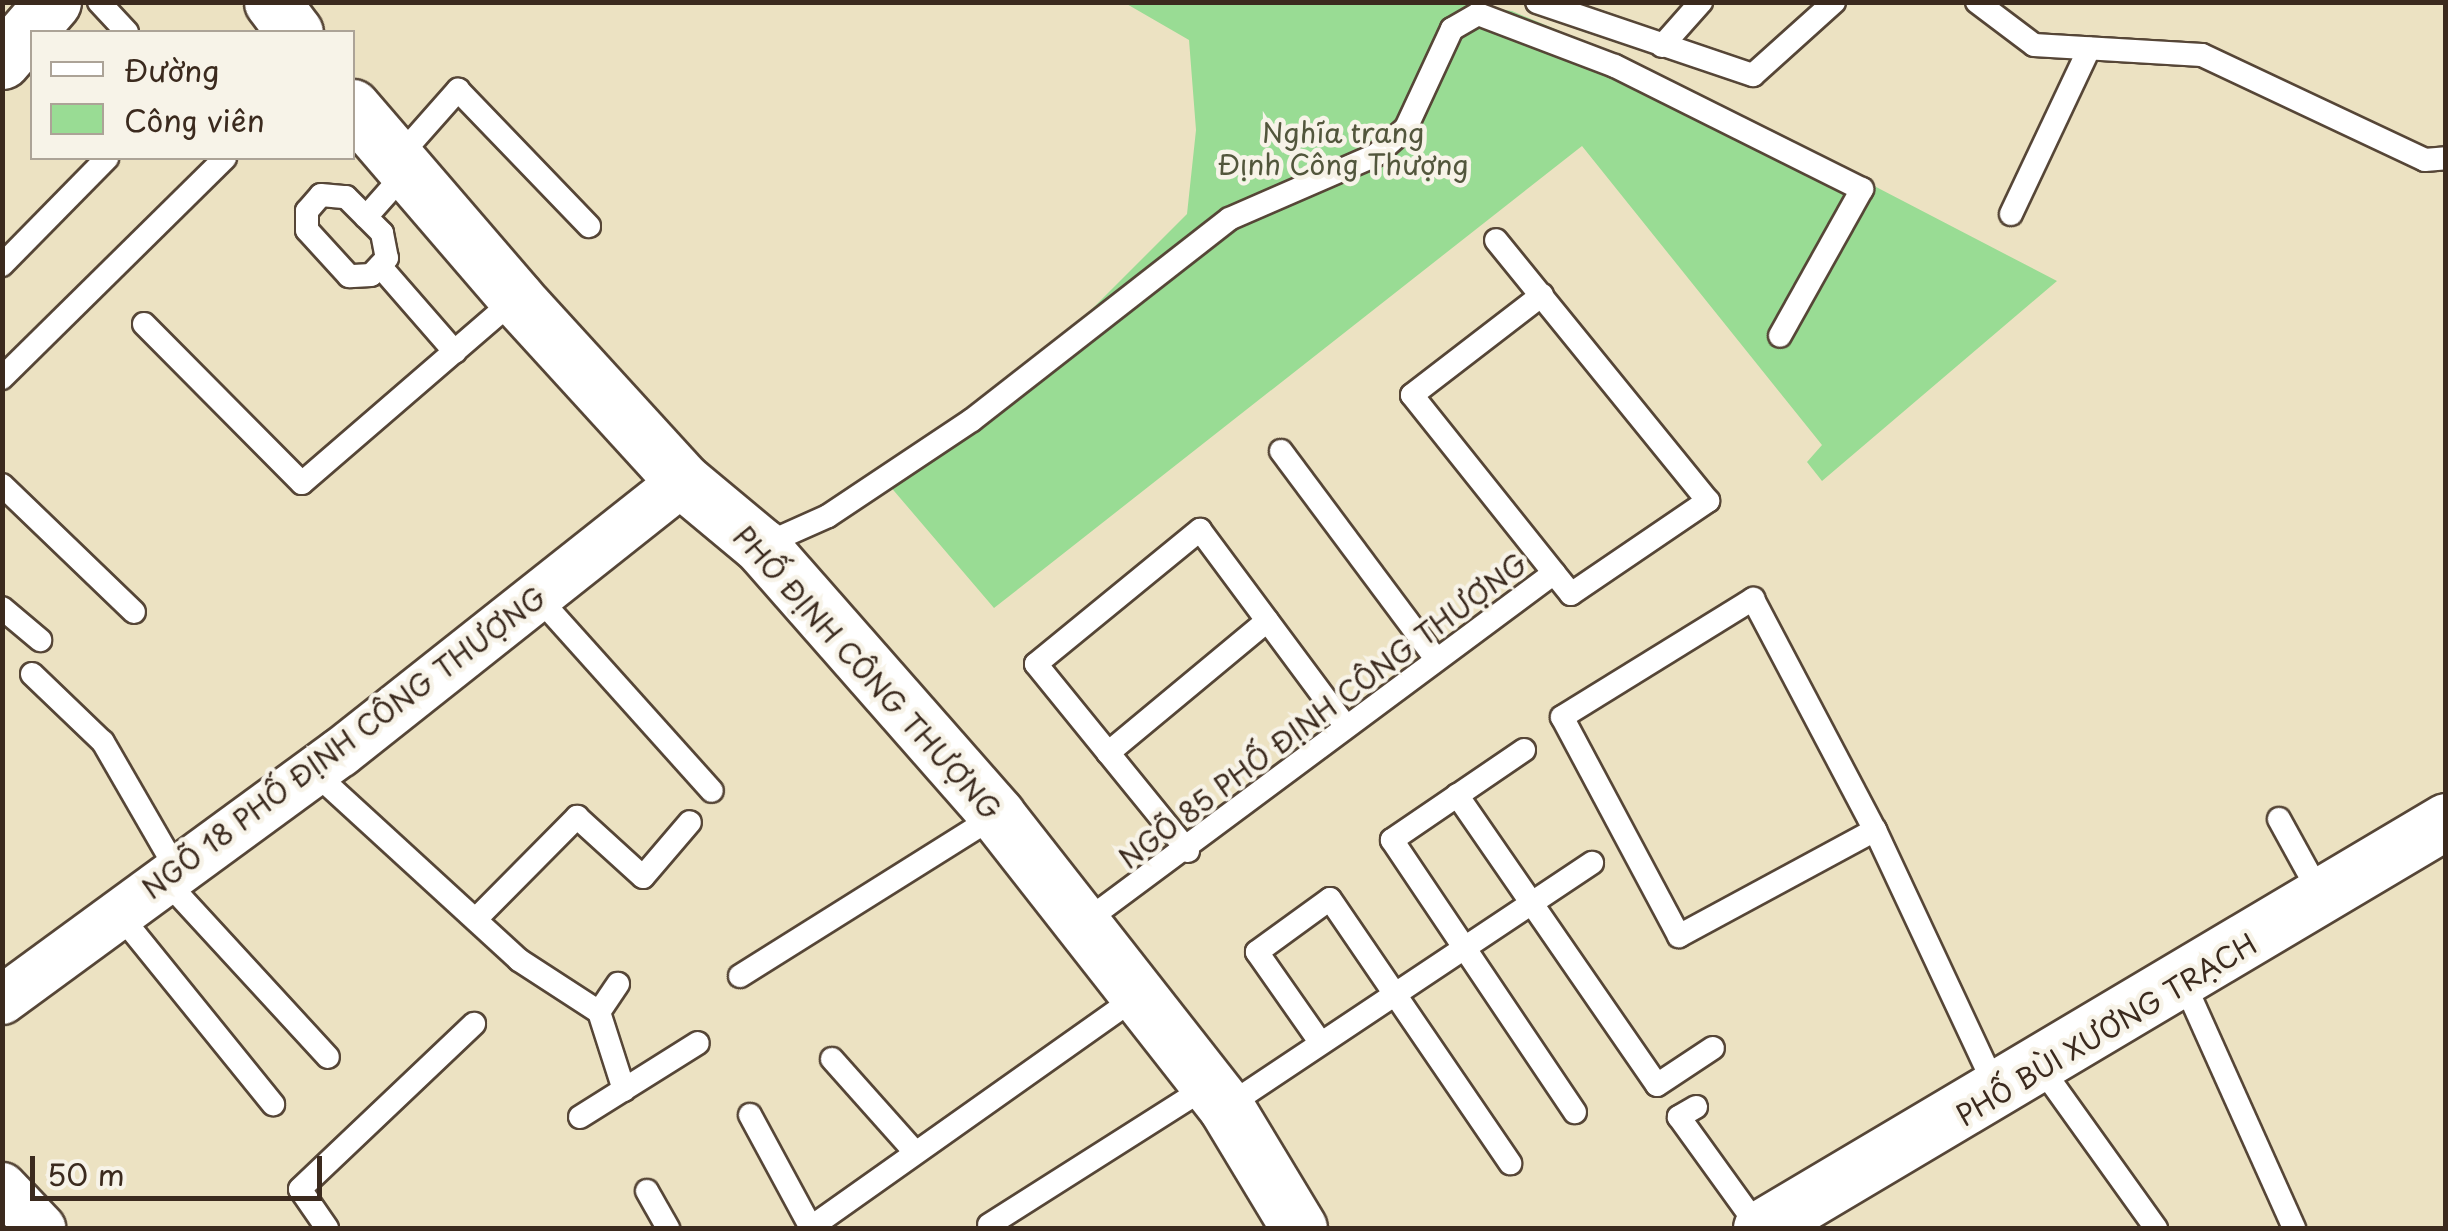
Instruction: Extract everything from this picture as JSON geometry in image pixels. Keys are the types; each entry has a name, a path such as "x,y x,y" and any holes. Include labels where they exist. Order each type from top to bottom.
{"street":[{"path":"2,61 52,2"},
{"path":"272,2 293,30"},
{"name":"PHỐ ĐỊNH CÔNG THƯỢNG","path":"355,110 516,298 683,482 761,546 997,815 1086,922 1215,1097 1292,1226"},
{"name":"NGÕ 18 PHỐ ĐỊNH CÔNG THƯỢNG","path":"2,1000 314,772 683,482"},
{"name":"PHỐ BÙI XƯƠNG TRẠCH","path":"1760,1228 2020,1081 2323,900 2446,821"},
{"path":"2,1187 40,1228"}],"lane":[{"path":"99,2 125,30"},
{"path":"1537,2 1752,76 1834,2"},
{"path":"1662,46 1702,2"},
{"path":"1977,2 2034,45 2202,55 2376,140 2425,160 2446,158"},
{"path":"761,546 828,516 972,420 1230,219 1376,155 1406,128 1452,30 1478,14 1616,66 1862,189 1780,336"},
{"path":"2011,214 2089,49"},
{"path":"366,217 458,90 588,226"},
{"path":"2,265 105,160"},
{"path":"2,378 223,160"},
{"path":"380,266 349,276 307,230 307,210 321,196 346,197 382,233 380,266 455,352"},
{"name":"NGÕ 85 PHỐ ĐỊNH CÔNG THƯỢNG","path":"1086,922 1188,851 1345,725 1554,573 1572,594 1708,501 1496,240"},
{"path":"1542,295 1412,395 1554,573"},
{"path":"144,324 302,484 516,298"},
{"path":"1302,437 1276,455 1436,659"},
{"path":"2,485 134,612"},
{"path":"1188,851 1036,664 1200,530 1345,725"},
{"path":"536,595 712,791"},
{"path":"1874,830 1679,936 1562,718 1753,599 1874,830 2020,1081 2156,1228"},
{"path":"2,608 40,640"},
{"path":"1108,753 1268,621"},
{"path":"32,674 103,742 172,876 328,1057"},
{"path":"1524,750 1392,840 1575,1112"},
{"path":"314,772 476,919 599,1012 624,1090"},
{"path":"1457,795 1657,1085 1713,1048"},
{"path":"740,976 997,815"},
{"path":"476,919 577,816 642,878 690,822"},
{"path":"2279,818 2323,900"},
{"path":"990,1224 1320,1042 1592,862"},
{"path":"1320,1042 1257,952 1330,899 1510,1163"},
{"path":"119,914 273,1104"},
{"path":"2184,983 2294,1228"},
{"path":"599,1012 618,984"},
{"path":"750,1115 810,1228 913,1150 1138,996"},
{"path":"327,1228 300,1189 474,1024"},
{"path":"580,1118 698,1043"},
{"path":"832,1060 913,1150"},
{"path":"1696,1107 1679,1118 1760,1228"},
{"path":"647,1191 668,1228"}],"green space":[{"name":"Nghĩa trang Định Công Thượng","path":"1450,2 1512,11 1643,66 2057,281 1822,481 1807,462 1822,445 1582,146 994,608 883,478 1039,362 1187,214 1196,130 1189,40 1125,3"}]}
